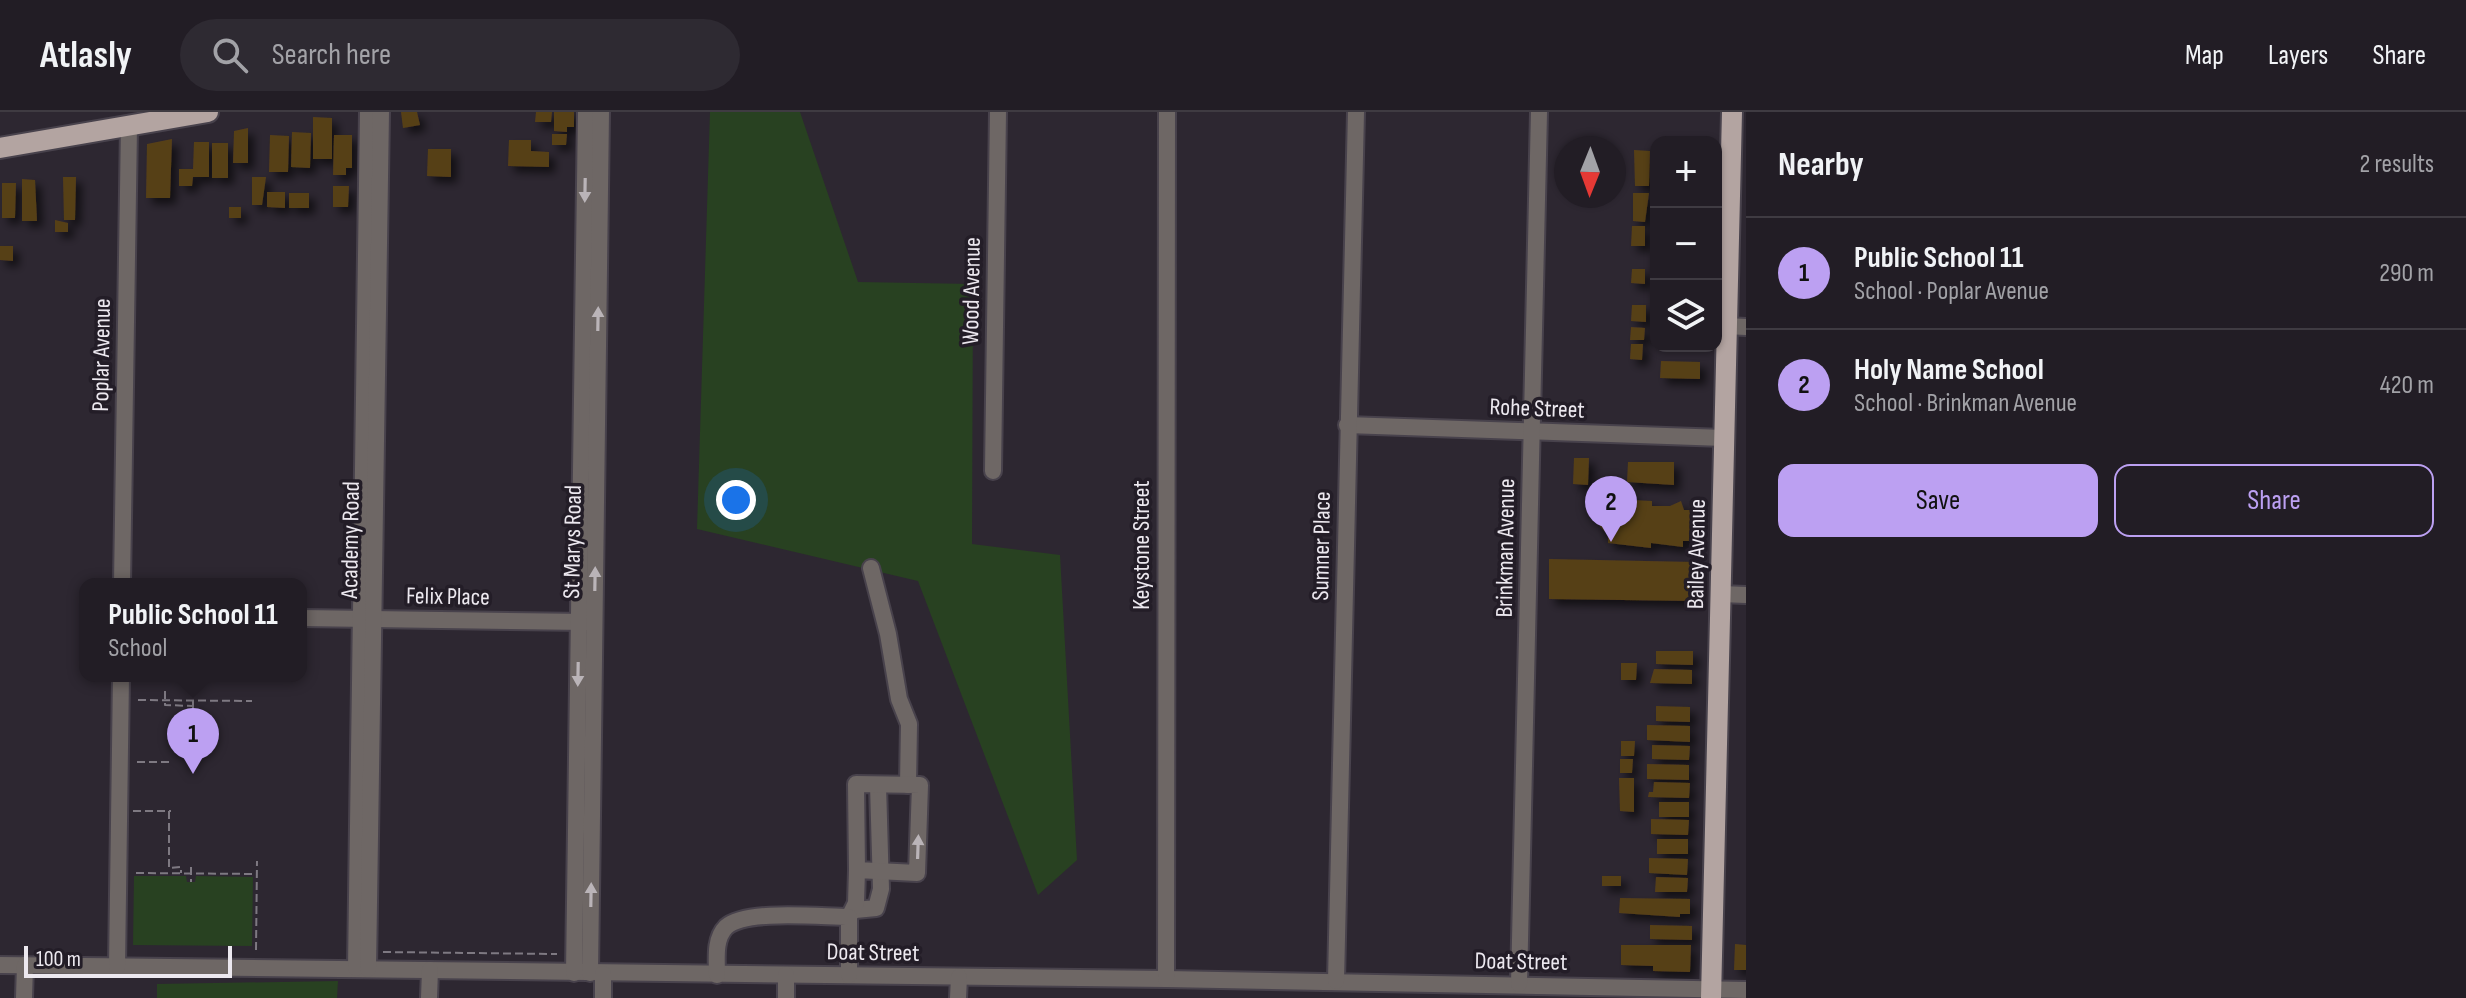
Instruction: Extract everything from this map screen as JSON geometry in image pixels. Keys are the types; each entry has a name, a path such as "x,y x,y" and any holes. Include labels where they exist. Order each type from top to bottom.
{"main road":[{"path":"0,148 208,112"},
{"name":"Bailey Avenue","path":"1712,994 1724,438 1736,326 1732,112"}],"street":[{"name":"Academy Road","path":"368,112 372,289"},
{"name":"Academy Road","path":"362,969 372,289 381,112"},
{"name":"St Marys Road","path":"586,112 592,250"},
{"name":"St Marys Road","path":"601,112 592,250 585,766 589,973 603,998"},
{"name":"Wood Avenue","path":"993,471 998,112"},
{"name":"Keystone Street","path":"1166,979 1167,112"},
{"name":"Sumner Place","path":"1336,981 1356,112"},
{"name":"Brinkman Avenue","path":"1519,984 1539,112"},
{"name":"Poplar Avenue","path":"122,578 129,126"},
{"name":"Rohe Street","path":"1347,425 1724,438"},
{"path":"871,568 888,634 899,699 909,724 908,785"},
{"path":"1721,594 1746,595"},
{"name":"Felix Place","path":"307,618 587,622"},
{"path":"117,967 121,682"},
{"path":"849,975 857,870 856,784 920,785 917,873 857,870"},
{"path":"717,975 718,952 726,927 743,918 852,913 876,908 880,873 878,785"},
{"name":"Doat Street","path":"0,965 1519,984 1712,994 1746,990"},
{"path":"24,998 25,965"},
{"path":"429,998 430,970"},
{"path":"786,975 786,998"},
{"path":"958,998 959,977"}],"path":[{"path":"165,691 165,705 193,707 193,692"},
{"path":"134,700 252,701"},
{"path":"129,762 170,762"},
{"path":"128,810 170,811 169,868 181,867 181,874"},
{"path":"256,950 257,861"},
{"path":"191,867 191,882"},
{"path":"131,873 257,874"},
{"path":"381,952 563,954"}],"green space":[{"path":"710,112 800,112 858,282 973,284 972,544 1060,555 1077,860 1038,895 918,581 697,529"},
{"path":"134,876 186,876 187,882 195,882 196,876 253,877 252,946 133,945"},
{"path":"338,981 337,998 157,998 157,984"}],"building":[{"path":"401,112 417,112 420,125 403,128"},
{"path":"536,112 552,112 551,122 535,122"},
{"path":"554,112 574,112 574,127 567,127 567,132 554,131"},
{"path":"313,117 332,118 332,159 313,159"},
{"path":"248,128 248,163 233,163 234,131"},
{"path":"292,132 311,133 310,168 291,167"},
{"path":"552,134 567,134 566,145 552,145"},
{"path":"270,135 289,136 288,172 269,172"},
{"path":"334,135 352,135 352,168 346,168 346,175 333,175"},
{"path":"172,139 170,198 146,198 147,144"},
{"path":"509,140 531,140 531,151 549,152 549,167 508,166"},
{"path":"194,142 209,142 209,177 193,177 192,186 179,186 179,169 193,169"},
{"path":"212,143 228,143 228,178 212,178"},
{"path":"428,149 451,149 451,177 427,176"},
{"path":"1634,150 1650,151 1649,186 1635,186"},
{"path":"63,177 76,177 75,220 64,220"},
{"path":"252,177 266,177 262,205 252,205"},
{"path":"22,179 35,180 37,221 22,221"},
{"path":"2,183 16,183 15,218 2,218"},
{"path":"333,186 349,186 348,207 333,207"},
{"path":"267,192 285,192 285,208 267,207"},
{"path":"289,193 309,193 309,208 289,208"},
{"path":"1633,193 1649,193 1645,222 1633,221"},
{"path":"229,207 241,207 241,218 229,218"},
{"path":"55,220 68,223 68,232 55,232"},
{"path":"1632,226 1645,226 1645,246 1631,246"},
{"path":"0,246 13,246 13,261 0,260"},
{"path":"1632,269 1645,269 1645,284 1631,283"},
{"path":"1632,305 1646,305 1646,322 1631,321"},
{"path":"1631,327 1645,328 1644,340 1630,340"},
{"path":"1631,344 1643,344 1642,360 1630,359"},
{"path":"1661,361 1700,362 1700,379 1660,378"},
{"path":"1574,458 1589,458 1588,485 1573,484"},
{"path":"1628,462 1674,462 1674,485 1627,482"},
{"path":"1609,495 1632,495 1632,500 1652,501 1652,506 1670,506 1681,501 1684,510 1690,510 1689,541 1683,541 1683,547 1651,543 1651,548 1608,543 1608,534 1600,527 1600,520 1609,514"},
{"path":"1549,559 1695,562 1694,601 1549,599"},
{"path":"1656,651 1693,651 1693,665 1656,664"},
{"path":"1621,663 1637,663 1636,680 1621,680"},
{"path":"1654,669 1692,670 1692,684 1650,683"},
{"path":"1656,706 1690,707 1690,722 1656,721"},
{"path":"1647,725 1690,726 1690,742 1647,740"},
{"path":"1621,741 1635,741 1634,756 1621,756"},
{"path":"1652,745 1690,746 1689,760 1652,759"},
{"path":"1620,759 1633,759 1632,773 1620,773"},
{"path":"1647,764 1689,765 1689,780 1647,779"},
{"path":"1619,778 1634,778 1634,812 1620,811"},
{"path":"1654,782 1690,783 1689,798 1648,797 1649,792 1653,792"},
{"path":"1659,802 1689,802 1689,817 1659,817"},
{"path":"1651,819 1689,820 1688,835 1651,834"},
{"path":"1657,839 1688,839 1688,854 1657,854"},
{"path":"1649,858 1688,859 1687,875 1649,873"},
{"path":"1602,876 1621,876 1621,886 1602,886"},
{"path":"1656,877 1688,878 1687,892 1655,892"},
{"path":"1620,898 1690,899 1690,914 1680,914 1680,917 1619,913"},
{"path":"1650,925 1692,926 1692,940 1650,939"},
{"path":"1735,944 1746,945 1746,970 1734,970"},
{"path":"1621,945 1691,945 1690,972 1653,971 1653,966 1621,965"}],"place":[{"name":"Holy Name School","path":"1611,542"},
{"name":"Public School 11","path":"193,774"}]}
